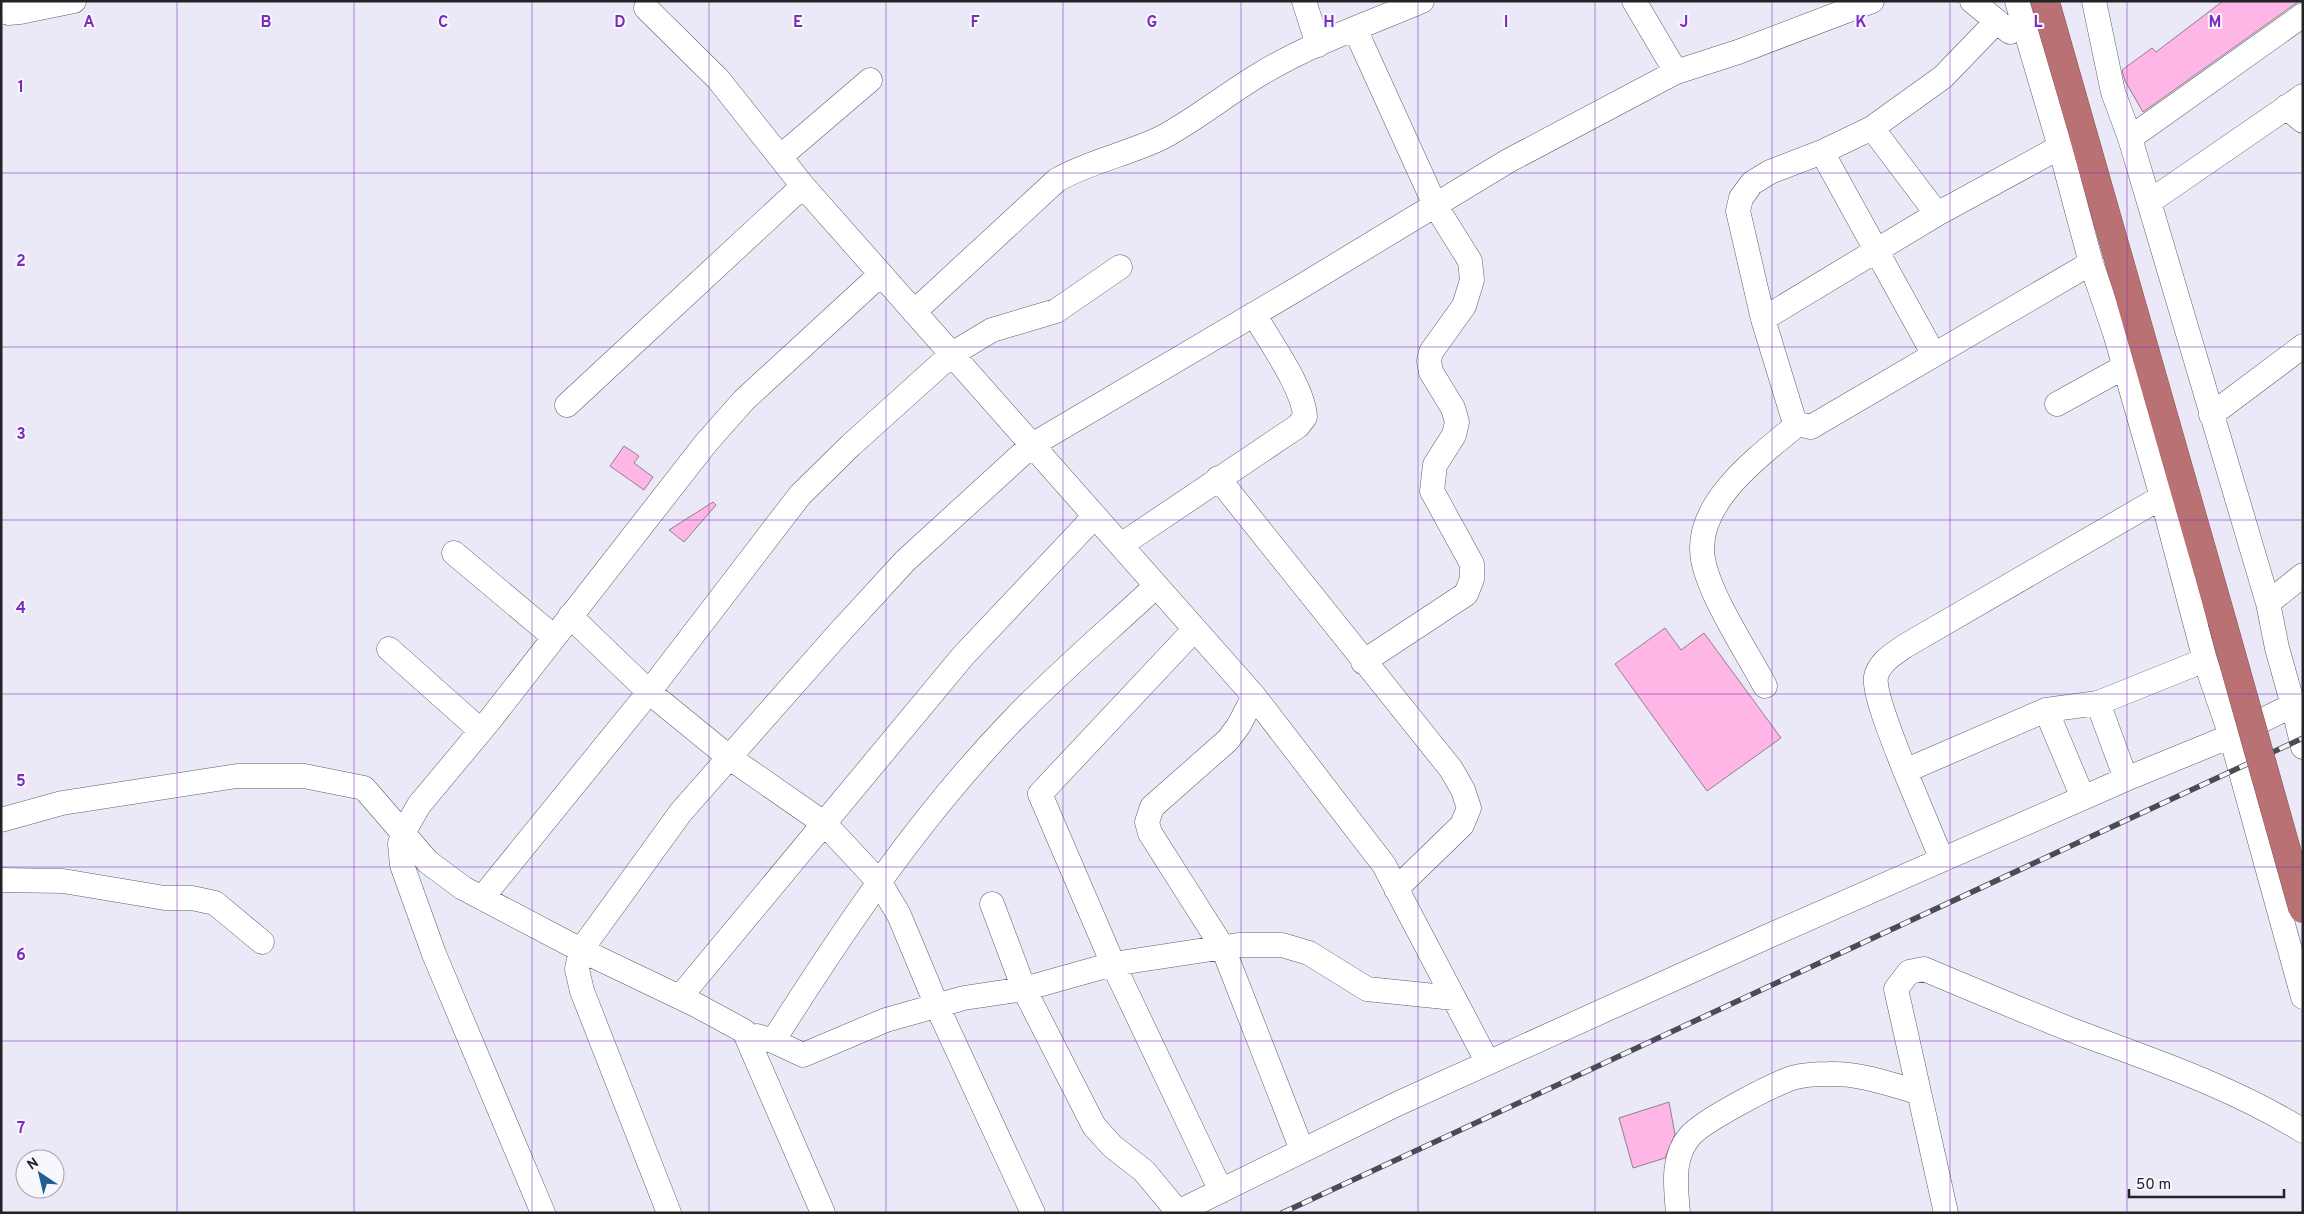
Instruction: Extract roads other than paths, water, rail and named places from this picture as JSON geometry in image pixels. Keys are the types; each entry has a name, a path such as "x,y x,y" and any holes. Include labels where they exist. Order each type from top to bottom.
{"highway":[{"path":"2045,1 2303,910"}],"street":[{"path":"1,6 8,13 74,1"},
{"path":"1304,1 1318,45"},
{"path":"914,312 1057,180 1072,172 1161,138 1192,120 1261,73 1318,45 1422,1"},
{"path":"1634,1 1676,72"},
{"path":"669,1213 582,991 576,969 581,950 681,812 905,562 1032,444 1254,314 1508,161 1676,72 1738,52 1872,1"},
{"path":"1972,1 2031,50"},
{"path":"2017,1 2060,146 2090,263 2124,367 2162,497 2204,660 2232,736 2303,997"},
{"path":"2094,1 2113,92 2130,138 2268,603 2277,648 2303,747"},
{"path":"2300,1 2303,6"},
{"path":"646,8 718,78 804,186 1254,696 1384,866 1488,1063"},
{"path":"2130,138 2303,15"},
{"path":"1997,21 1942,77 1872,128 1822,152 1770,172 1752,183 1741,198 1738,211 1763,319 1793,417 1798,424 1811,427 2090,263"},
{"path":"1355,29 1436,205 1470,262 1472,280 1464,306 1431,352 1431,372 1453,408 1457,422 1454,435 1435,465 1432,491 1472,564 1472,579 1466,594 1363,662"},
{"path":"780,157 870,80"},
{"path":"2149,202 2297,108"},
{"path":"1872,128 1937,214"},
{"path":"1763,319 1937,214 2060,146"},
{"path":"1822,152 1934,355"},
{"path":"566,405 804,186"},
{"path":"482,898 649,692 800,495 851,445 952,354 992,330 1056,310 1120,267"},
{"path":"543,1213 434,954 402,865 400,844 403,833 419,806 481,731 661,497 744,400 881,274"},
{"path":"1121,545 1298,426 1305,417 1305,407 1299,392 1254,314"},
{"path":"2211,415 2303,346"},
{"path":"2057,404 2124,367"},
{"path":"1765,686 1710,584 1703,558 1703,535 1715,505 1735,480 1798,424"},
{"path":"1218,478 1363,662 1451,769 1463,790 1469,808 1462,826 1396,889"},
{"path":"1942,860 1905,770 1879,697 1876,678 1884,662 1905,646 2162,497"},
{"path":"680,997 963,656 1095,516"},
{"path":"454,553 554,637"},
{"path":"2268,603 2303,575"},
{"path":"773,1041 824,960 957,782 1013,720 1156,586"},
{"path":"570,616 649,692 730,758 825,824 880,883 899,915 937,1006 1033,1213"},
{"path":"1195,629 1040,794 1113,964 1221,1191"},
{"path":"389,650 481,731"},
{"path":"1905,770 2046,710 2098,703 2204,660"},
{"path":"1254,696 1239,725 1228,740 1152,807 1147,822 1150,833 1223,948 1302,1150"},
{"path":"2098,703 2126,780"},
{"path":"992,904 1024,989 1094,1126 1112,1146 1144,1171 1177,1212 1302,1150 1488,1063 2083,798 2232,736 2293,704"},
{"path":"2046,710 2083,798"},
{"path":"1,820 62,803 236,776 304,776 364,788 428,862 463,888 581,950 680,997 744,1031 773,1041 803,1055 886,1020 964,998 1024,989 1113,964 1223,948 1282,945 1309,953 1367,990 1454,998"},
{"path":"1,880 63,881 165,898 192,898 215,903 262,942"},
{"path":"1946,1213 1896,989 1909,972 1924,969 2077,1032 2217,1085 2270,1111 2303,1131"},
{"path":"744,1031 823,1213"},
{"path":"1678,1213 1675,1179 1678,1159 1690,1136 1755,1095 1793,1078 1829,1074 1861,1077 1918,1092"}],"railway":[{"path":"1282,1213 2303,738"}]}
